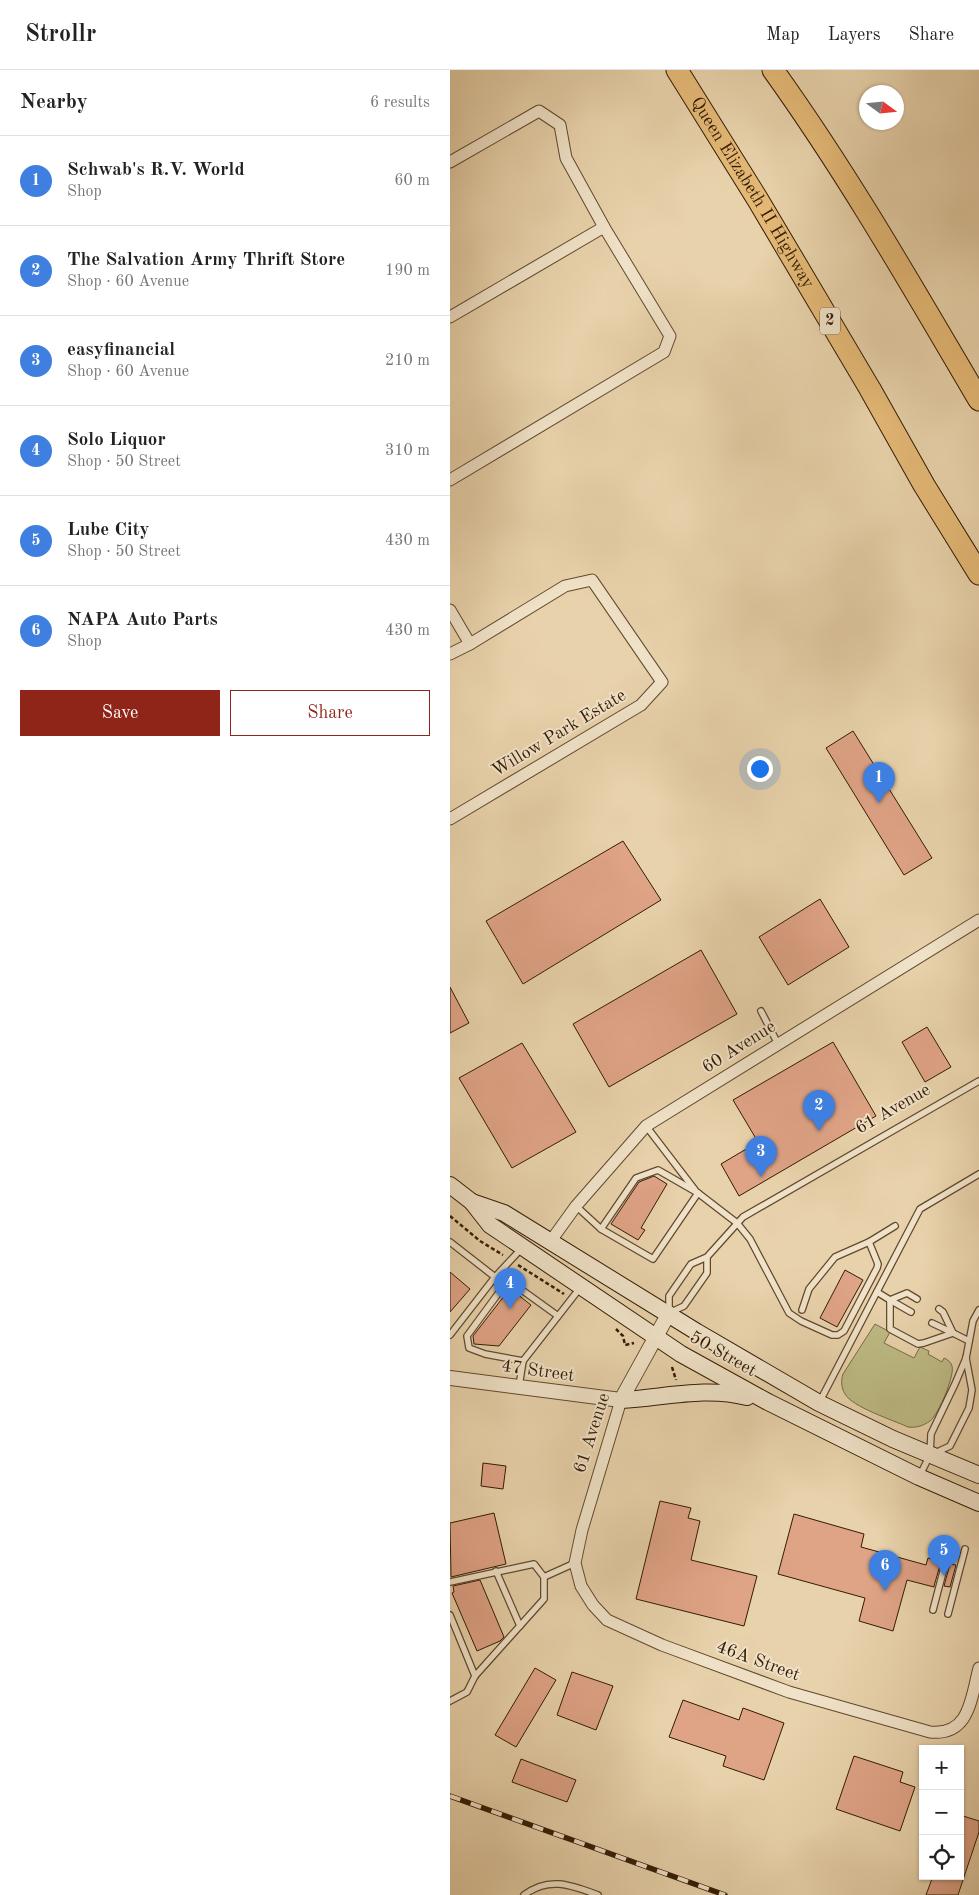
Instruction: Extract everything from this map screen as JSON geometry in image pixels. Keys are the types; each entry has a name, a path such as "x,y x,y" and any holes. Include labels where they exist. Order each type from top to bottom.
{"highway":[{"name":"Queen Elizabeth II Highway","path":"677,70 758,200 924,485 979,574"},
{"path":"773,70 850,183 979,400"},
{"path":"930,316 979,391"}],"main road":[{"name":"50 Street","path":"450,1185 472,1202 490,1225 523,1247 577,1293 768,1402 919,1477 979,1503"},
{"name":"50 Street","path":"472,1202 504,1213 697,1332 819,1403 893,1439 979,1475"},
{"path":"620,1400 645,1399 682,1393 729,1392 768,1402"}],"street":[{"path":"450,162 539,110 560,125 566,158 604,227 670,336 664,352 450,480"},
{"path":"450,318 604,227"},
{"name":"Willow Park Estate","path":"450,654 470,644 565,586 592,580 662,682 641,705 450,819"},
{"path":"450,610 470,644"},
{"name":"60 Avenue","path":"550,1242 576,1206 646,1126 979,920"},
{"name":"61 Avenue","path":"577,1568 582,1530 620,1400 669,1313"},
{"name":"47 Street","path":"450,1378 620,1400"},
{"name":"46A Street","path":"577,1568 580,1586 592,1605 607,1620 662,1646 790,1692 930,1732 943,1733 962,1722 968,1710 979,1668"}],"lane":[{"path":"760,1012 778,1044"},
{"name":"61 Avenue","path":"707,1258 707,1273 684,1306 669,1313 669,1296 691,1264 707,1258 743,1217 979,1081"},
{"path":"646,1126 698,1193"},
{"path":"601,1229 636,1178 658,1170 698,1193 737,1223 750,1240 788,1313 832,1335 844,1330 878,1268 869,1242"},
{"path":"819,1403 920,1209 979,1174"},
{"path":"576,1206 601,1229 653,1259 698,1193"},
{"path":"802,1310 809,1289 834,1257 869,1242 895,1226"},
{"path":"450,1242 495,1278"},
{"path":"450,1335 495,1278 523,1247"},
{"path":"523,1361 485,1354 469,1348 468,1336 504,1287 515,1285 558,1316"},
{"path":"877,1292 911,1312"},
{"path":"519,1387 523,1361 577,1293"},
{"path":"890,1300 907,1293 918,1299"},
{"path":"890,1300 890,1330 918,1344 953,1333"},
{"path":"939,1310 943,1312 953,1333"},
{"path":"919,1477 930,1455 931,1434 966,1358 973,1321 979,1310"},
{"path":"932,1323 969,1341"},
{"path":"930,1455 950,1446 969,1408 972,1390 966,1358"},
{"path":"933,1610 950,1545"},
{"path":"948,1614 965,1549"},
{"path":"450,1582 534,1564 544,1576 544,1600 475,1676 467,1692 450,1701"},
{"path":"544,1576 577,1568"},
{"path":"496,1571 520,1626"},
{"path":"450,1615 475,1676"},
{"path":"524,1895 550,1883 563,1884 598,1895"}],"path":[{"path":"450,1216 480,1241 511,1260 577,1293"},
{"path":"612,1325 623,1336 625,1345 634,1343"},
{"path":"672,1367 676,1381"}],"shaded area":[{"path":"875,1324 890,1332 884,1343 914,1358 920,1347 929,1351 928,1354 942,1362 944,1358 952,1365 951,1378 941,1404 930,1421 925,1424 917,1427 908,1427 856,1404 844,1392 842,1384 843,1374"}],"building":[{"path":"853,731 932,858 904,875 826,748"},
{"path":"623,841 661,900 523,984 486,921"},
{"path":"820,899 849,947 788,985 759,937"},
{"path":"701,950 737,1014 609,1087 573,1024"},
{"path":"450,987 469,1023 450,1033"},
{"path":"927,1027 951,1067 925,1082 902,1042"},
{"path":"833,1042 876,1116 739,1196 721,1164 758,1142 733,1100"},
{"path":"522,1043 576,1132 512,1168 459,1078"},
{"path":"654,1176 667,1184 641,1228 645,1230 638,1240 611,1224 639,1182"},
{"path":"845,1270 863,1280 837,1327 820,1318"},
{"path":"450,1272 470,1289 450,1312"},
{"path":"512,1290 531,1305 499,1346 474,1344 473,1336 508,1291"},
{"path":"483,1463 506,1466 503,1489 481,1486"},
{"path":"660,1501 691,1508 688,1518 700,1521 691,1560 757,1576 744,1626 636,1599"},
{"path":"494,1513 506,1564 451,1577 450,1523"},
{"path":"794,1514 864,1534 861,1547 926,1565 928,1558 941,1562 934,1587 907,1580 893,1631 859,1621 865,1598 778,1574"},
{"path":"950,1564 956,1565 950,1587 944,1586"},
{"path":"480,1580 504,1637 500,1641 477,1651 452,1593 454,1592 453,1586"},
{"path":"535,1668 556,1680 516,1747 495,1735"},
{"path":"572,1672 613,1686 596,1730 557,1715"},
{"path":"683,1700 739,1720 743,1708 784,1723 764,1780 723,1766 726,1756 669,1737"},
{"path":"854,1756 903,1772 900,1782 915,1787 900,1831 836,1809"},
{"path":"521,1759 576,1780 567,1802 512,1782"},
{"path":"964,1816 979,1821 979,1832 964,1877"},
{"path":"932,1880 963,1880 958,1895 926,1895"}],"railway":[{"path":"450,1796 725,1895"}],"place":[{"name":"Schwab's R.V. World","path":"879,803"},
{"name":"The Salvation Army Thrift Store","path":"819,1131"},
{"name":"easyfinancial","path":"761,1177"},
{"name":"Solo Liquor","path":"510,1309"},
{"name":"Lube City","path":"944,1576"},
{"name":"NAPA Auto Parts","path":"885,1591"}]}
